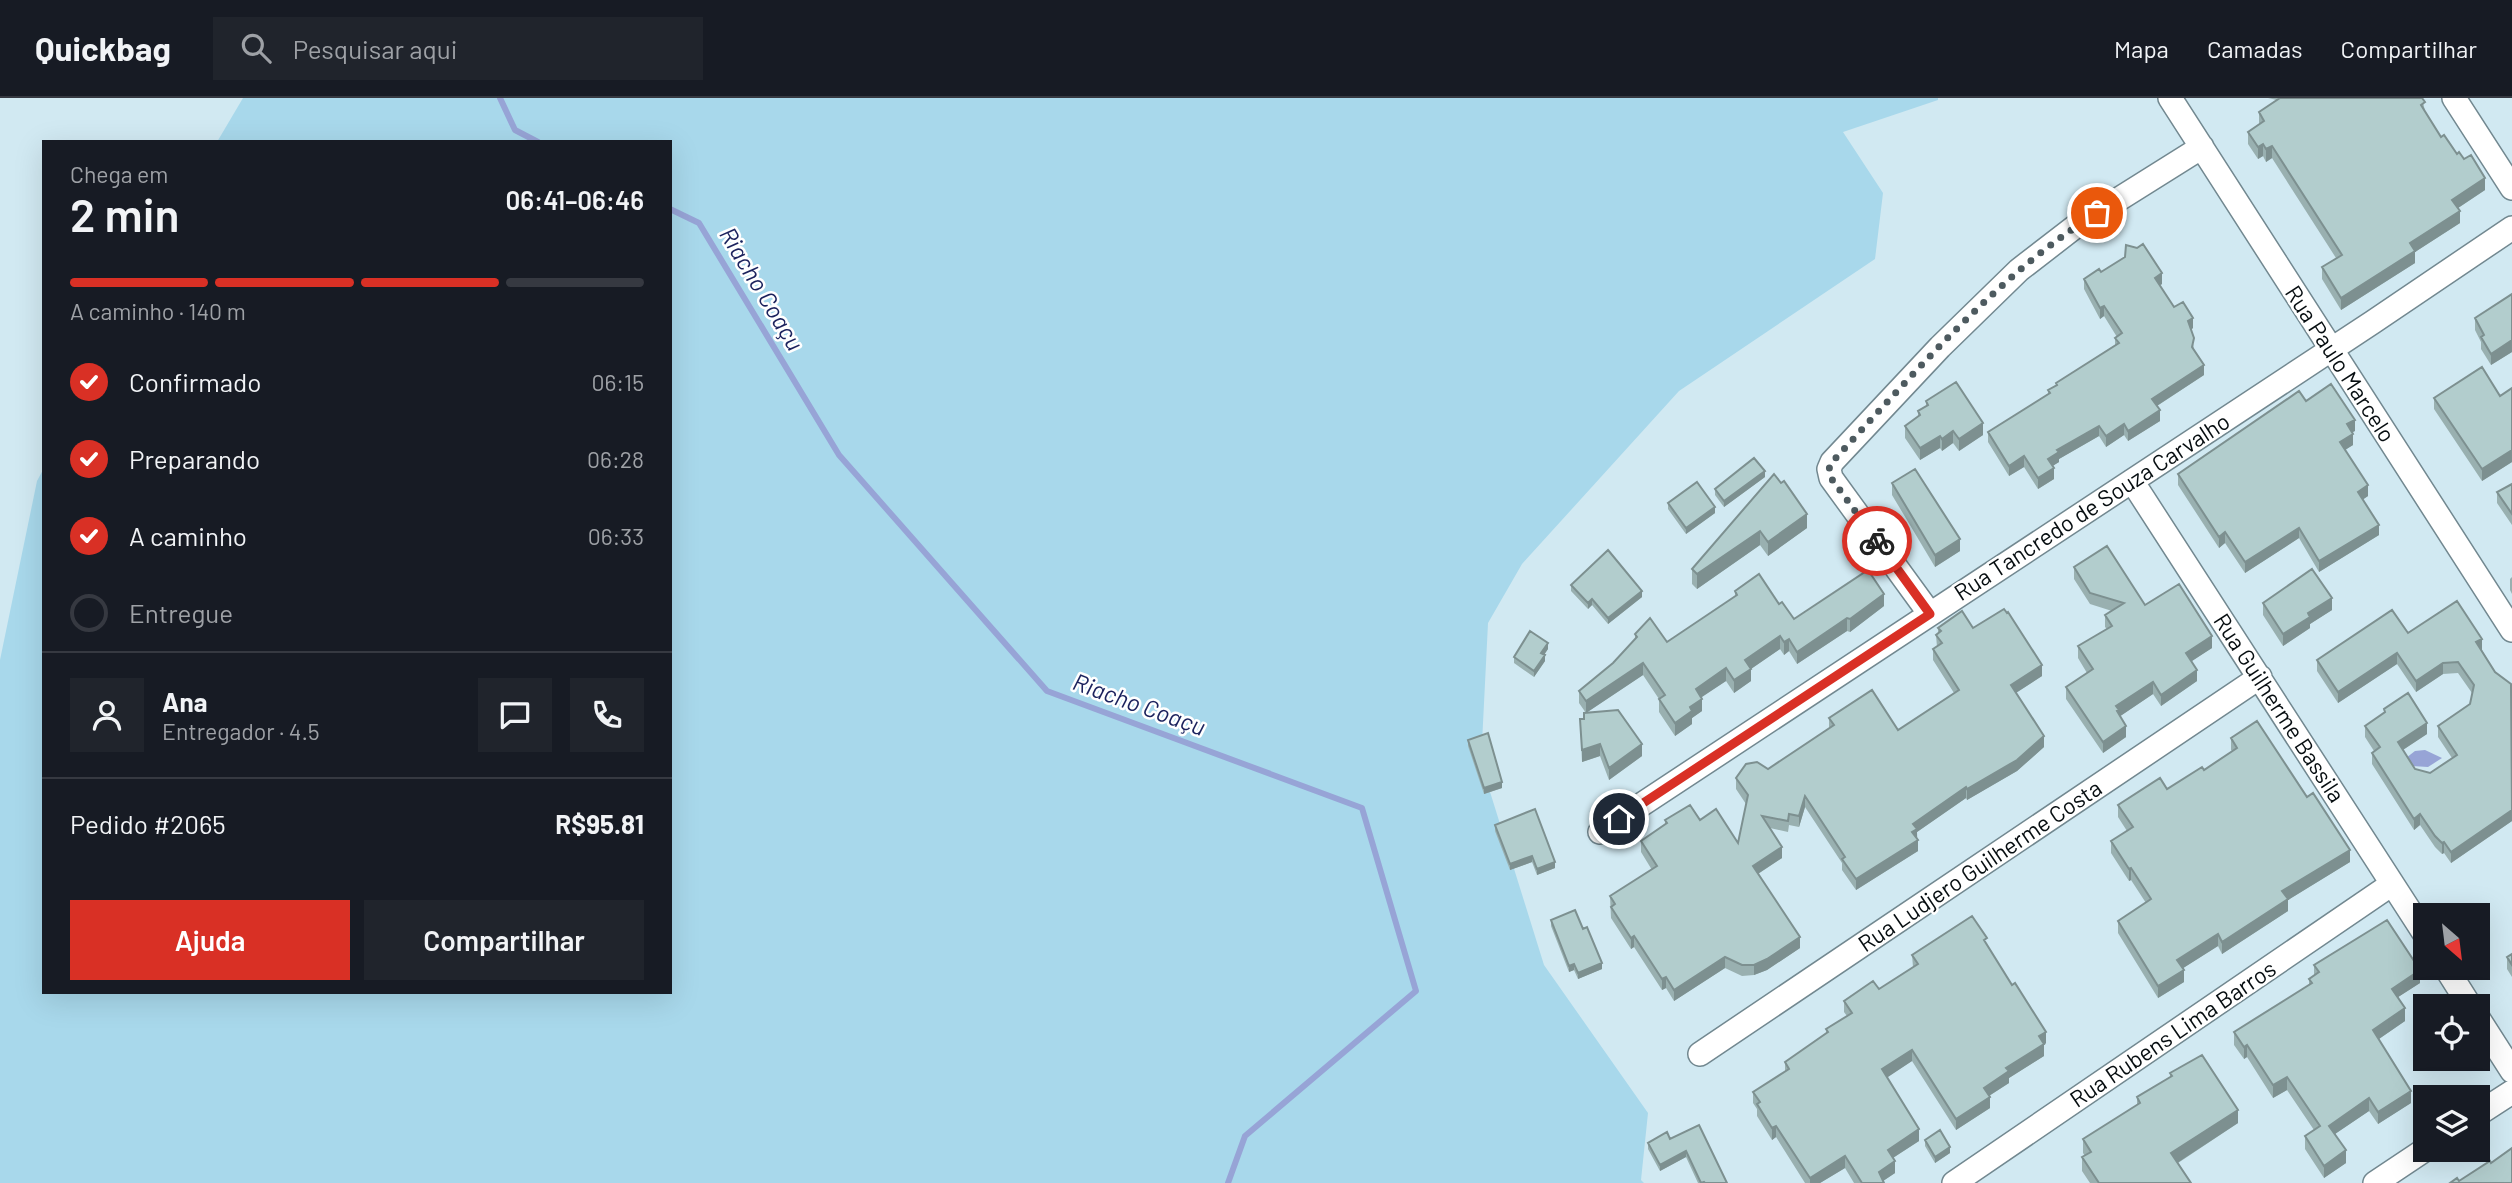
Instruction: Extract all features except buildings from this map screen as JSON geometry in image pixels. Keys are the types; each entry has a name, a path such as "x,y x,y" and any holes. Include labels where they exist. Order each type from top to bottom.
{"street":[{"name":"Rua Paulo Marcelo","path":"2170,98 2512,630"},
{"path":"2454,98 2512,188"},
{"path":"1930,614 1831,478 1829,469 1832,462 1940,347 2019,270 2076,226 2202,147"},
{"name":"Rua Tancredo de Souza Carvalho","path":"1600,832 2512,228"},
{"name":"Rua Guilherme Bassila","path":"2132,481 2413,916"},
{"name":"Rua Ludjero Guilherme Costa","path":"1700,1054 2260,677"},
{"name":"Rua Rubens Lima Barros","path":"1954,1183 2392,884"},
{"path":"2490,1037 2512,1071"},
{"path":"2490,1106 2512,1092"},
{"path":"2375,1183 2413,1158"}],"shaded area":[{"path":"243,98 1938,98 1843,132 1883,193 1875,259 1679,391 1522,564 1488,623 1481,763 1544,965 1648,1113 1641,1180 1644,1183 0,1183 0,660 37,481 42,472 42,994 672,994 672,140 218,140"},
{"path":"2425,750 2442,758 2428,767 2412,766 2406,758 2415,751"}],"waterway":[{"name":"Riacho Coaçu","path":"500,98 515,130 534,140"},
{"name":"Riacho Coaçu","path":"672,210 699,223 839,455 1047,691 1362,808 1416,991 1245,1136 1228,1183"}],"way so far":[{"path":"1877,541 1831,478 1829,466 1940,347 2019,270 2097,213"}],"route":[{"path":"1619,819 1930,614 1877,541"}]}
